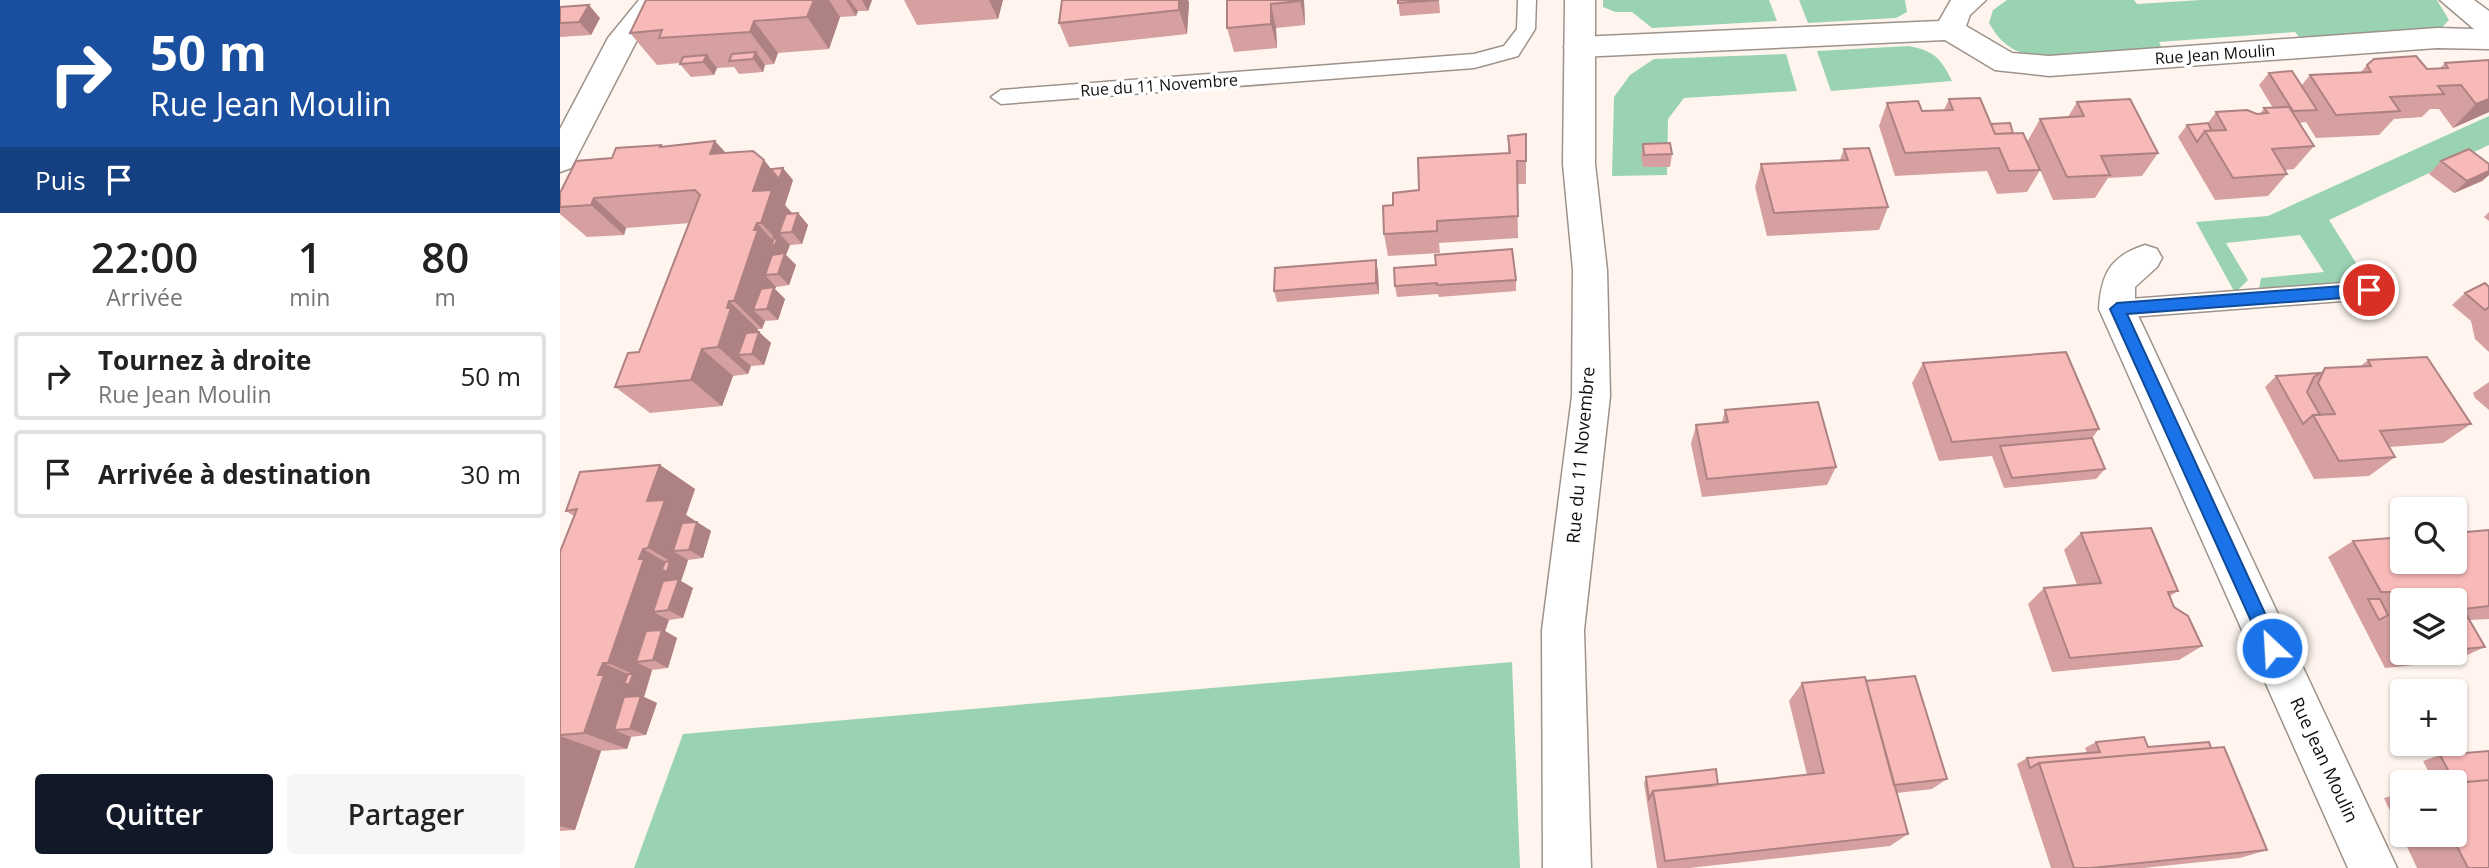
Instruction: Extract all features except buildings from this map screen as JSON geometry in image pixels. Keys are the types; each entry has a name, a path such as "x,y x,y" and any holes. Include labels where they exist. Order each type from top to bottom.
{"street":[{"path":"564,142 623,38 655,0"},
{"name":"Rue du 11 Novembre","path":"1567,868 1563,630 1591,396 1590,270 1579,164 1580,0"},
{"path":"1579,47 1950,30 1957,10 1971,0"},
{"path":"2455,0 2489,25"},
{"name":"Rue Jean Moulin","path":"1950,30 2006,63 2049,66 2437,38 2489,39"},
{"path":"2117,309 2118,282 2146,258"},
{"name":"Rue Jean Moulin","path":"2117,309 2373,868"}],"lane":[{"name":"Rue du 11 Novembre","path":"1001,97 1474,61 1511,51 1526,29 1527,0"},
{"path":"2117,309 2369,290"}],"green space":[{"path":"1603,0 1769,0 1777,21 1652,28 1632,12 1615,12 1603,7"},
{"path":"1799,0 1905,0 1907,12 1896,18 1808,23"},
{"path":"2007,0 2134,0 2137,4 2201,0 2437,0 2449,20 2434,36 2304,43 2295,32 2159,42 2163,51 2065,57 2028,54 2003,42 1989,23 1993,10"},
{"path":"1909,46 1925,50 1936,57 1952,81 1831,91 1817,51"},
{"path":"1786,54 1797,91 1684,98 1668,119 1667,175 1612,176 1614,97 1630,75 1654,59"},
{"path":"2489,116 2489,145 2329,220 2368,282 2258,294 2261,278 2324,272 2300,235 2226,243 2248,280 2235,293 2196,222 2268,216"},
{"path":"1512,662 1520,868 634,868 683,734"}],"route":[{"path":"2272,648 2117,309 2369,290"}]}
